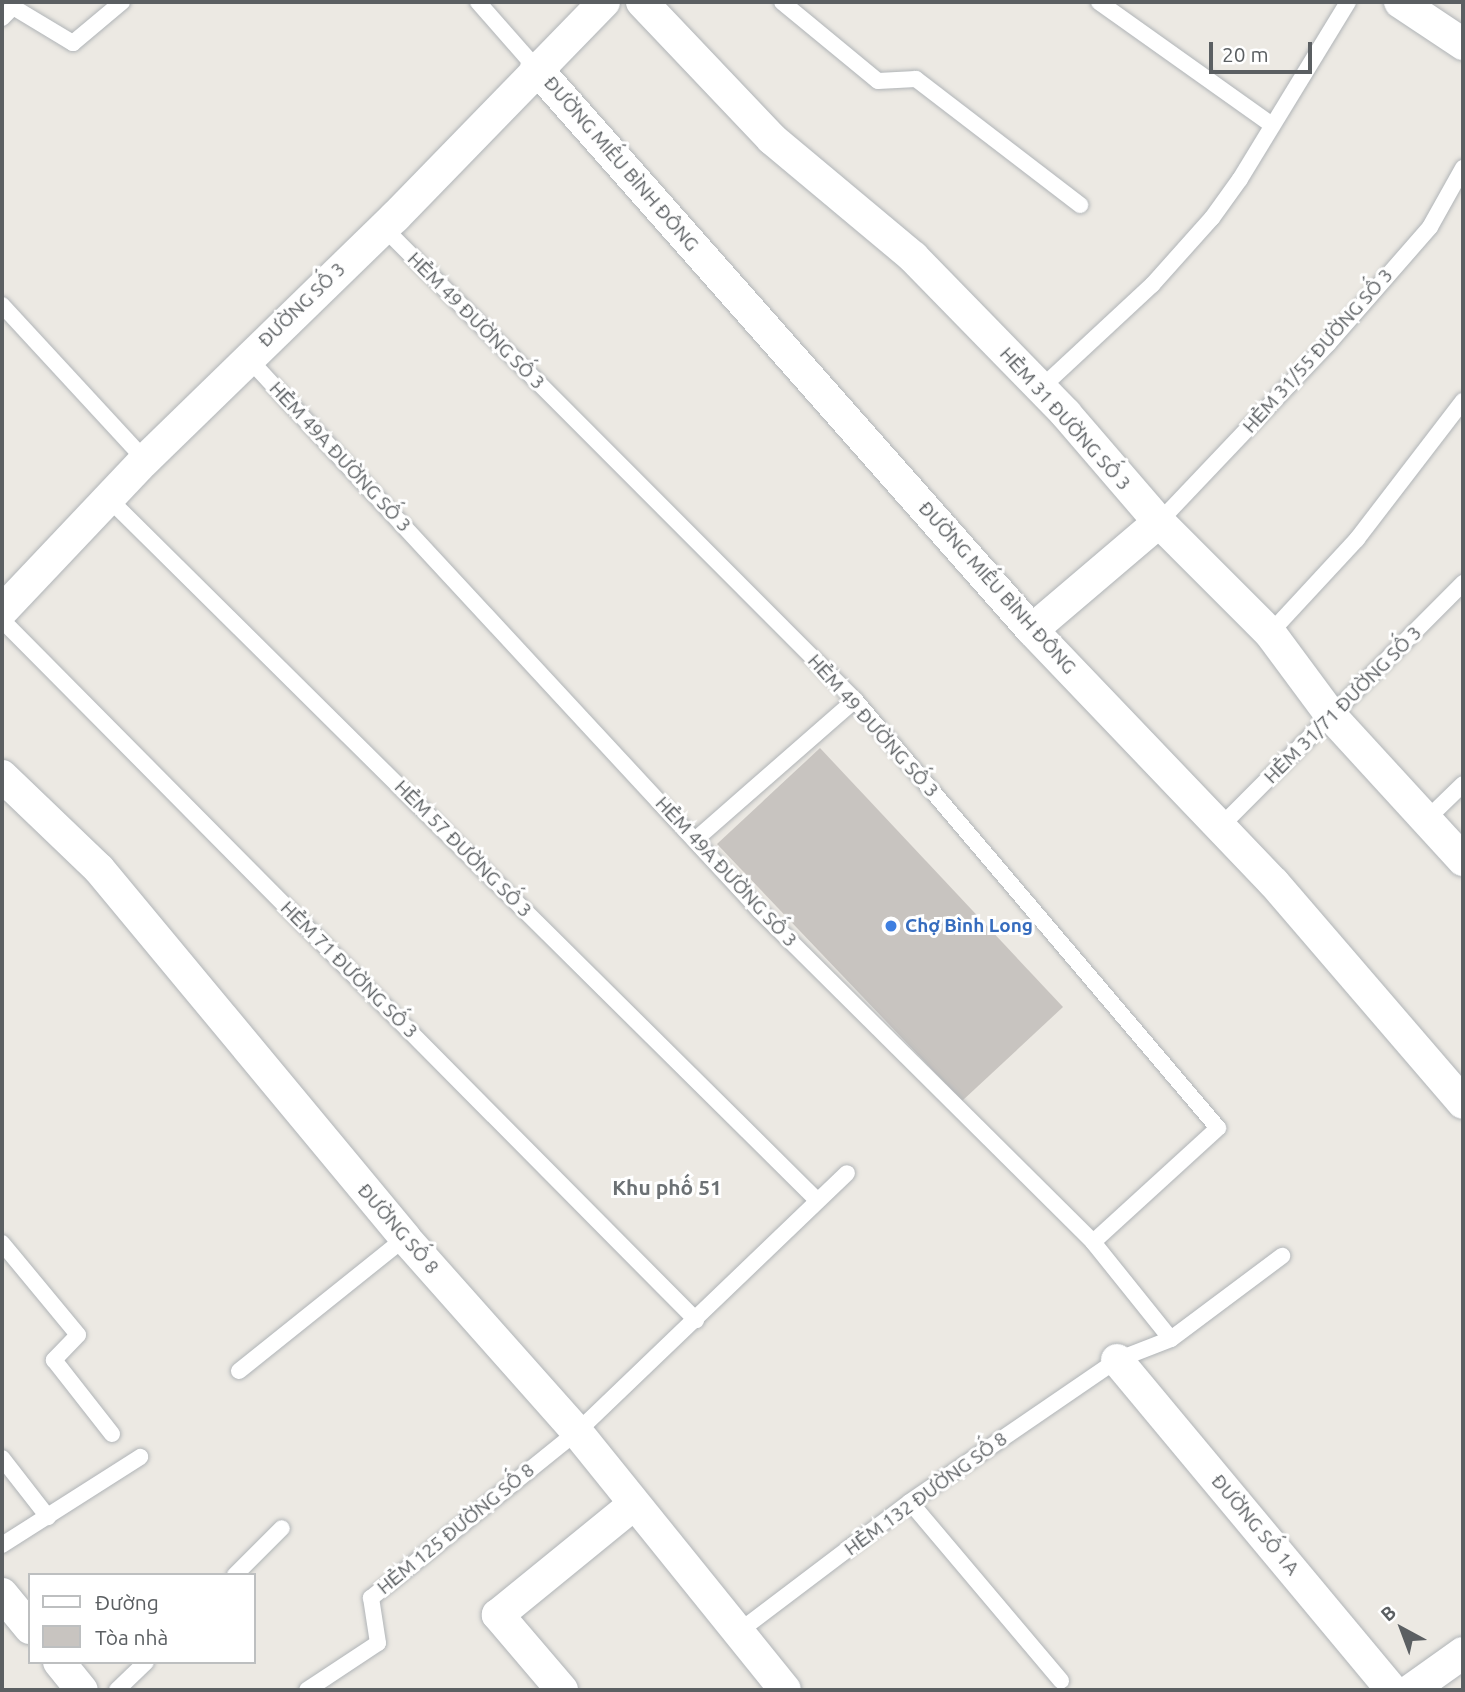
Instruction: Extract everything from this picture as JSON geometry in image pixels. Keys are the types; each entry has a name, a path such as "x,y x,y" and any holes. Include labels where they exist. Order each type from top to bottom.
{"street":[{"name":"ĐƯỜNG SỐ 3","path":"2,611 145,460 383,227 536,68 604,2"},
{"name":"HẺM 31 ĐƯỜNG SỐ 3","path":"642,2 772,139 914,257 1040,389 1158,522 1270,633 1334,718 1463,860"},
{"path":"1399,2 1463,44"},
{"name":"ĐƯỜNG MIẾU BÌNH ĐÔNG","path":"536,68 1032,630 1222,825 1463,1103"},
{"path":"1032,630 1158,522"},
{"name":"ĐƯỜNG SỐ 8","path":"2,776 99,869 405,1238 577,1432 633,1505 785,1690"},
{"name":"ĐƯỜNG SỐ 1A","path":"1117,1360 1392,1690"},
{"path":"562,1690 498,1615 633,1505"},
{"path":"2,1594 28,1626"},
{"path":"1411,1690 1463,1653"},
{"path":"61,1664 82,1690"}],"lane":[{"path":"2,18 13,7 73,43 122,2"},
{"path":"478,2 536,68"},
{"path":"782,2 878,80 916,79 1080,205"},
{"path":"1100,2 1272,125"},
{"path":"1040,389 1186,250 1240,179 1348,2"},
{"name":"HẺM 31/55 ĐƯỜNG SỐ 3","path":"1158,522 1328,344 1430,227 1463,168"},
{"name":"HẺM 49 ĐƯỜNG SỐ 3","path":"383,227 855,700 1218,1128 1093,1242"},
{"path":"2,305 145,460"},
{"name":"HẺM 49A ĐƯỜNG SỐ 3","path":"248,358 695,840 1093,1242 1171,1339"},
{"path":"1270,633 1357,539 1463,401"},
{"name":"HẺM 57 ĐƯỜNG SỐ 3","path":"109,499 817,1200"},
{"name":"HẺM 31/71 ĐƯỜNG SỐ 3","path":"1222,825 1334,718 1463,583"},
{"name":"HẺM 71 ĐƯỜNG SỐ 3","path":"2,620 696,1320"},
{"path":"695,840 855,700"},
{"path":"1427,819 1463,784"},
{"path":"577,1432 847,1173"},
{"path":"239,1371 405,1238"},
{"path":"2,1242 78,1335 54,1360 112,1434"},
{"path":"1117,1360 1171,1339 1282,1256"},
{"name":"HẺM 132 ĐƯỜNG SỐ 8","path":"738,1632 911,1502 1117,1360"},
{"name":"HẺM 125 ĐƯỜNG SỐ 8","path":"307,1690 377,1643 371,1598 577,1432"},
{"path":"2,1545 140,1457"},
{"path":"2,1458 48,1517"},
{"path":"911,1502 1061,1681"},
{"path":"237,1573 282,1528"},
{"path":"117,1690 144,1664"}],"building":[{"name":"Chợ Bình Long","path":"820,748 1063,1007 962,1101 717,844"}],"place":[{"name":"Chợ Bình Long","path":"891,926"}],"district":[{"name":"Khu phố 51","path":"667,1187"}]}
